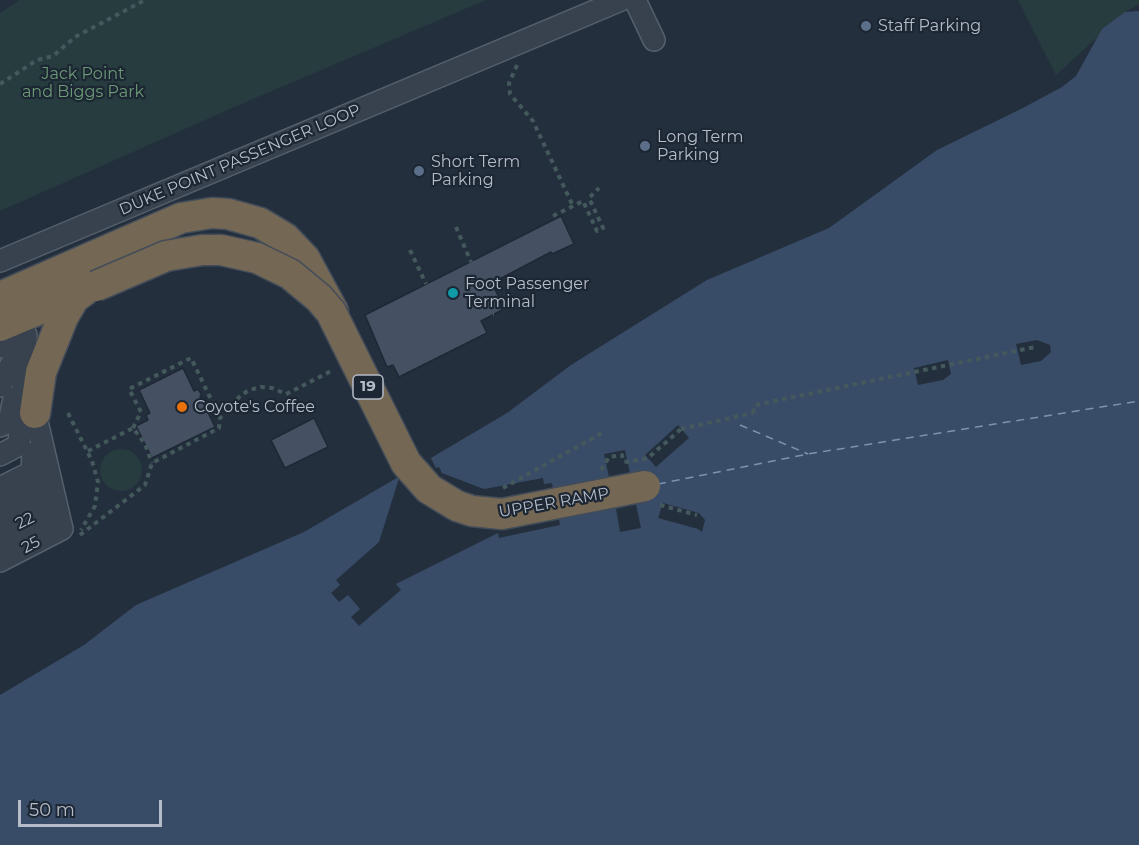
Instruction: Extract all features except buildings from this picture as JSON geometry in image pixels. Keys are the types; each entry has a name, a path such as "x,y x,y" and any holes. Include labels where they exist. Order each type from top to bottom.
{"highway":[{"name":"19","path":"0,297 75,262 180,218 196,214 228,214 260,223 296,248 313,272 406,462 430,488 444,498 472,510 517,512 646,478"},
{"name":"UPPER RAMP","path":"91,288 166,256 202,250 221,250 256,258 290,274 305,285 331,312 397,447 416,477 429,489 457,506 472,511 496,514 517,512 646,478"},
{"path":"15,330 46,283 75,262"},
{"name":"19","path":"15,330 91,288"},
{"path":"25,458 41,372 63,317 74,298 91,288"}],"lane":[{"name":"DUKE POINT PASSENGER LOOP","path":"0,261 621,0"},
{"path":"635,0 654,40"},
{"path":"0,354 15,330"},
{"path":"0,362 15,330"},
{"path":"0,373 15,330"},
{"path":"0,386 15,330"},
{"path":"0,455 19,446 15,330"},
{"path":"0,552 25,458 15,330"},
{"path":"0,460 25,458"},
{"path":"0,470 25,458"},
{"path":"0,479 25,458"},
{"path":"0,488 25,458"},
{"path":"0,497 25,458"},
{"path":"0,506 25,458"},
{"path":"0,516 25,458"},
{"path":"0,525 25,458"},
{"path":"0,543 25,458"},
{"name":"22","path":"0,534 25,458"},
{"name":"25","path":"0,561 25,458"}],"path":[{"path":"0,84 37,60 53,56 75,37 145,0"},
{"path":"523,59 512,74 509,83 510,94 532,121 573,206"},
{"path":"553,216 583,201 597,231 603,228 589,198 599,188"},
{"path":"456,227 471,262"},
{"path":"410,250 426,284"},
{"path":"646,478 681,429 753,413 755,405 775,400 1035,347"},
{"path":"88,451 134,428 141,412 129,389 191,358 220,418 219,428 152,463"},
{"path":"220,418 240,396 249,390 261,387 272,388 286,394 302,386"},
{"path":"68,413 96,472 98,493 89,518 73,540 145,485 152,463 145,444 134,428"},
{"path":"496,514 493,493 602,433"},
{"path":"606,464 609,457 622,455 623,461 697,515"}],"green space":[{"name":"Jack Point and Biggs Park","path":"20,0 486,0 239,105 0,211 0,13"},
{"path":"1018,0 1139,0 1139,4 1125,12 1056,75"},
{"path":"121,449 129,450 136,455 141,462 141,478 136,485 129,490 121,491 113,490 106,485 101,478 100,470 101,462 106,455 113,450"}],"water":[{"path":"1139,11 1139,845 0,845 0,695 84,645 136,605 304,532 431,458 507,413 571,365 707,280 829,228 937,150 1062,87 1076,76 1102,29 1125,12"}],"pier":[{"path":"1037,340 1050,345 1051,352 1041,361 1021,365 1016,344"},
{"path":"948,360 951,374 943,380 918,385 914,368"},
{"path":"678,425 689,438 656,467 645,455"},
{"path":"625,450 630,473 609,477 604,454"},
{"path":"431,458 436,468 439,467 442,473 484,489 543,478 544,484 552,483 560,525 499,538 498,533 396,584 401,590 359,626 351,617 360,609 348,595 339,602 331,593 340,585 336,580 379,542 400,475"},
{"path":"663,503 699,513 705,520 702,532 658,518"},
{"path":"636,504 641,528 620,532 616,509"}],"ferry route":[{"path":"658,484 808,454 1139,401"},
{"path":"740,425 808,454"}],"place":[{"name":"Staff Parking","path":"866,26"},
{"name":"Long Term Parking","path":"645,146"},
{"name":"Short Term Parking","path":"419,171"},
{"name":"Foot Passenger Terminal","path":"453,293"},
{"name":"Coyote's Coffee","path":"182,407"}]}
